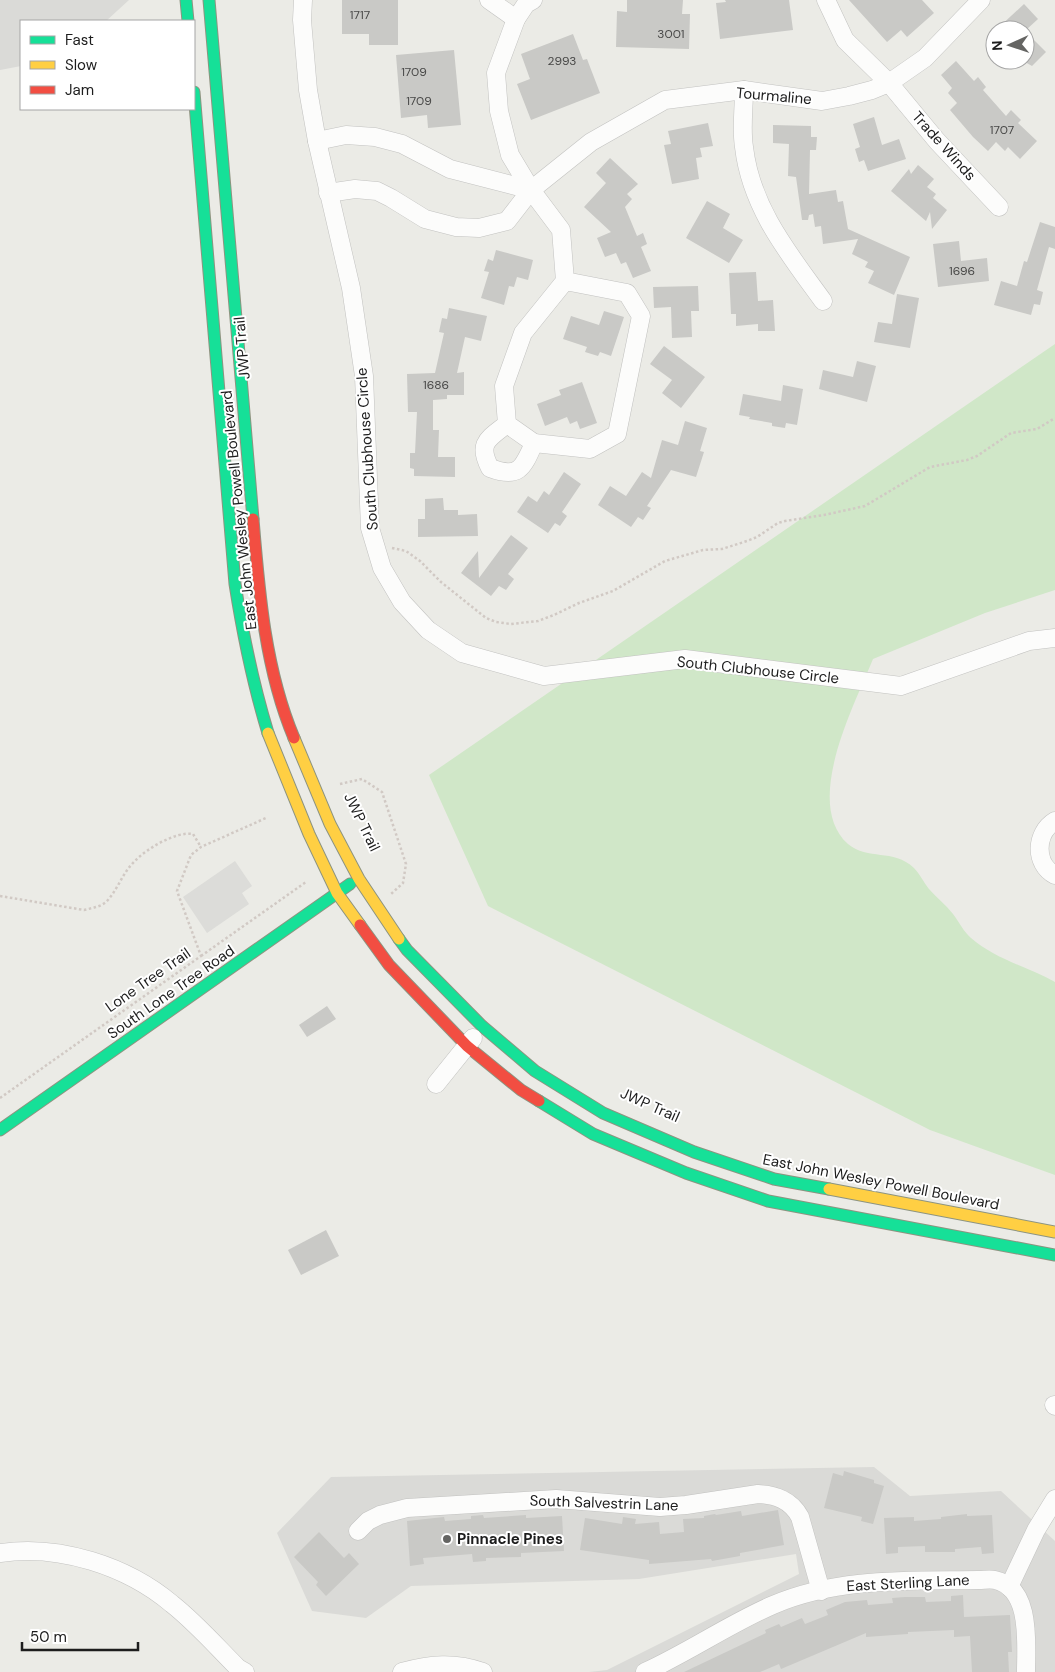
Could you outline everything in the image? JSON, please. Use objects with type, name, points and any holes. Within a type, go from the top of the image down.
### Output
[{"type":"main road","points":[[186,0],[188,20]]},
{"type":"main road","name":"East John Wesley Powell Boulevard","points":[[209,0],[256,561],[264,627],[276,680],[290,728],[330,824],[359,879],[407,950],[482,1026],[535,1071],[604,1113],[694,1152],[774,1179],[1055,1232]]},
{"type":"main road","name":"East John Wesley Powell Boulevard","points":[[195,104],[235,584],[242,631],[254,686],[269,735],[309,834],[337,893],[390,965],[467,1046],[521,1090],[593,1134],[686,1174],[768,1201],[1055,1255]]},
{"type":"main road","name":"South Lone Tree Road","points":[[0,1130],[359,879]]},
{"type":"street","name":"South Clubhouse Circle","points":[[303,0],[302,20],[308,90],[328,193],[351,288],[364,376],[370,528],[382,568],[402,602],[428,630],[462,653],[544,676],[685,659],[901,686],[1029,641],[1055,638]]},
{"type":"street","points":[[489,0],[516,19]]},
{"type":"street","points":[[507,424],[504,386],[523,333],[565,281],[561,230],[531,190],[510,155],[499,111],[496,73],[516,19],[526,4],[533,0]]},
{"type":"street","name":"Trade Winds","points":[[826,0],[845,40],[890,83],[937,141],[999,208]]},
{"type":"street","name":"Tourmaline","points":[[328,193],[356,190],[377,191],[425,219],[456,227],[479,228],[507,221],[531,190],[591,142],[665,100],[744,90],[822,101],[872,90],[890,83],[926,58],[981,0]]},
{"type":"street","points":[[744,90],[744,146],[752,187],[776,236],[823,301]]},
{"type":"street","points":[[317,141],[346,135],[375,137],[402,144],[450,169],[531,190]]},
{"type":"street","points":[[507,424],[534,443],[590,448],[617,434],[641,316],[627,293],[565,281]]},
{"type":"street","points":[[507,424],[487,440],[484,455],[490,468],[505,474],[518,470],[526,461],[534,443]]},
{"type":"street","points":[[1055,821],[1044,832],[1040,840],[1040,850],[1045,867],[1055,876]]},
{"type":"street","points":[[436,1084],[482,1026]]},
{"type":"street","name":"South Salvestrin Lane","points":[[358,1531],[368,1521],[380,1515],[407,1508],[556,1499],[660,1507],[768,1494],[787,1501],[795,1507],[800,1517],[821,1591]]},
{"type":"street","points":[[1026,1672],[1023,1612],[1019,1599],[1009,1587],[1036,1530],[1055,1498]]},
{"type":"street","points":[[0,1553],[30,1551],[58,1553],[85,1559],[118,1571],[144,1584],[171,1602],[197,1625],[238,1668],[246,1672]]},
{"type":"street","name":"East Sterling Lane","points":[[645,1672],[774,1604],[842,1586],[875,1582],[996,1580],[1009,1587]]},
{"type":"street","points":[[402,1672],[429,1665],[449,1664],[483,1672]]},
{"type":"path","points":[[387,549],[406,551],[486,618],[496,622],[511,624],[538,621],[613,591],[665,561],[702,550],[722,548],[747,542],[778,523],[785,521],[865,506],[930,468],[977,456],[1011,433],[1037,428],[1055,418]]},
{"type":"path","points":[[340,784],[362,779],[382,792],[406,864],[403,883],[390,895],[386,887]]},
{"type":"path","name":"Lone Tree Trail","points":[[0,1098],[201,956],[177,891],[191,855],[201,847],[266,818]]},
{"type":"path","points":[[0,896],[84,910],[95,908],[104,904],[112,895],[134,861],[163,841],[187,833],[193,834],[201,847]]},
{"type":"path","points":[[201,956],[306,882]]},
{"type":"shaded area","points":[[0,0],[129,0],[107,20],[20,20],[20,66],[0,70]]},
{"type":"shaded area","points":[[235,861],[252,886],[242,893],[249,904],[207,933],[183,897]]},
{"type":"shaded area","points":[[874,1467],[910,1496],[1001,1491],[1055,1541],[1055,1672],[589,1672],[607,1670],[799,1574],[796,1554],[639,1579],[411,1586],[366,1618],[312,1611],[277,1533],[331,1477]]},
{"type":"green space","points":[[1055,344],[1055,590],[985,613],[873,659],[845,726],[836,753],[831,779],[830,804],[835,826],[848,844],[864,852],[898,858],[906,862],[916,870],[929,889],[950,911],[971,938],[990,952],[1055,982],[1055,1175],[930,1130],[488,906],[429,775]]},
{"type":"building","points":[[342,0],[398,0],[398,45],[369,45],[369,34],[342,34]]},
{"type":"building","points":[[627,0],[683,0],[682,14],[690,14],[689,49],[616,47],[617,11],[627,12]]},
{"type":"building","points":[[725,0],[789,0],[793,30],[720,39],[716,3],[726,2]]},
{"type":"building","points":[[849,0],[922,0],[934,13],[907,37],[901,30],[887,42]]},
{"type":"building","points":[[1024,4],[1038,19],[1035,22],[1035,20],[1007,20]]},
{"type":"building","points":[[573,34],[583,60],[587,59],[600,93],[531,120],[517,84],[530,79],[521,54]]},
{"type":"building","points":[[1035,41],[1046,52],[1035,63]]},
{"type":"building","points":[[454,50],[461,125],[428,128],[427,115],[401,118],[396,55]]},
{"type":"building","points":[[956,61],[974,81],[978,77],[986,87],[983,90],[1006,116],[1011,110],[1021,120],[1018,123],[1037,141],[1020,159],[1008,147],[1005,151],[996,142],[988,151],[950,110],[957,103],[948,93],[952,88],[941,75]]},
{"type":"building","points":[[874,117],[882,145],[899,139],[906,159],[868,171],[864,160],[859,162],[855,149],[860,147],[853,124]]},
{"type":"building","points":[[708,123],[713,146],[700,148],[702,157],[696,158],[699,179],[672,184],[664,145],[671,144],[668,131]]},
{"type":"building","points":[[773,125],[811,126],[811,137],[817,137],[816,150],[810,150],[809,194],[836,190],[838,202],[843,201],[848,229],[910,257],[894,295],[868,283],[874,271],[865,267],[868,262],[852,254],[858,239],[823,244],[821,226],[815,227],[813,214],[809,215],[808,220],[802,220],[796,177],[788,176],[789,144],[773,143]]},
{"type":"building","points":[[610,158],[638,184],[627,194],[632,199],[625,207],[637,236],[643,233],[647,244],[641,247],[651,271],[633,278],[626,262],[621,264],[616,253],[605,257],[597,238],[611,232],[584,207],[606,183],[596,173]]},
{"type":"building","points":[[918,165],[934,179],[927,187],[936,194],[933,198],[947,210],[932,229],[930,212],[926,221],[891,191],[909,169],[911,174]]},
{"type":"building","points":[[707,201],[730,214],[723,228],[743,240],[729,263],[686,238]]},
{"type":"building","points":[[1040,222],[1055,227],[1055,249],[1049,247],[1037,290],[1043,292],[1040,305],[1034,304],[1031,315],[994,305],[1001,281],[1017,286],[1024,261],[1027,262]]},
{"type":"building","points":[[959,241],[961,261],[987,258],[989,281],[938,287],[933,244]]},
{"type":"building","points":[[496,250],[533,260],[528,280],[517,277],[514,287],[509,286],[504,305],[481,298],[489,272],[484,271],[488,259],[493,261]]},
{"type":"building","points":[[756,272],[758,301],[773,300],[775,331],[758,331],[758,324],[736,326],[736,314],[731,314],[729,273]]},
{"type":"building","points":[[698,286],[699,311],[691,311],[692,337],[672,338],[671,307],[654,308],[653,287]]},
{"type":"building","points":[[897,294],[919,298],[910,348],[874,342],[878,322],[892,324]]},
{"type":"building","points":[[449,308],[487,316],[481,341],[465,337],[457,373],[464,372],[464,395],[447,395],[447,399],[433,400],[433,430],[439,430],[438,457],[455,457],[455,477],[414,476],[414,469],[410,468],[410,453],[415,453],[417,412],[408,412],[407,374],[435,373],[444,333],[439,332],[442,318],[447,319]]},
{"type":"building","points":[[604,311],[624,317],[611,356],[600,352],[598,356],[585,352],[587,347],[563,339],[571,316],[599,325]]},
{"type":"building","points":[[664,346],[705,377],[681,408],[662,393],[672,380],[650,364]]},
{"type":"building","points":[[857,361],[876,366],[867,402],[819,389],[823,370],[853,377]]},
{"type":"building","points":[[582,382],[597,423],[580,429],[577,421],[570,424],[567,417],[545,426],[537,404],[561,395],[559,390]]},
{"type":"building","points":[[783,385],[803,389],[797,425],[786,423],[785,428],[772,426],[772,423],[749,419],[750,417],[739,415],[743,394],[781,401]]},
{"type":"building","points":[[685,421],[707,428],[700,451],[704,452],[696,477],[671,470],[647,506],[651,508],[643,520],[638,517],[631,527],[598,505],[610,486],[626,496],[642,472],[651,478],[662,440],[678,445]]},
{"type":"building","points":[[564,472],[581,484],[562,512],[567,516],[560,526],[555,523],[548,533],[517,512],[528,496],[537,502],[544,491],[549,495]]},
{"type":"building","points":[[443,498],[444,510],[458,510],[458,515],[477,514],[478,536],[418,537],[418,519],[425,519],[425,499]]},
{"type":"building","points":[[511,535],[528,548],[508,574],[514,579],[506,590],[499,586],[491,596],[461,573],[478,551],[479,578]]},
{"type":"building","points":[[327,1006],[336,1019],[307,1037],[299,1025]]},
{"type":"building","points":[[326,1230],[339,1256],[301,1275],[288,1250]]},
{"type":"building","points":[[844,1471],[874,1480],[874,1483],[884,1486],[873,1524],[861,1521],[862,1517],[824,1508],[833,1473],[843,1476]]},
{"type":"building","points":[[778,1510],[784,1545],[740,1553],[740,1556],[712,1561],[711,1559],[649,1564],[649,1560],[580,1550],[585,1518],[622,1524],[623,1517],[636,1519],[635,1524],[659,1522],[660,1534],[684,1532],[683,1519],[704,1518],[704,1516],[741,1511],[742,1516]]},
{"type":"building","points":[[967,1514],[967,1516],[992,1515],[994,1553],[982,1554],[981,1547],[955,1549],[955,1552],[925,1552],[925,1546],[898,1547],[898,1553],[886,1554],[884,1518],[914,1517],[914,1521],[941,1519],[941,1517]]},
{"type":"building","points":[[483,1515],[484,1518],[526,1515],[526,1518],[562,1516],[564,1551],[521,1553],[521,1557],[486,1558],[486,1561],[473,1562],[472,1554],[423,1558],[424,1564],[410,1566],[407,1521],[444,1517],[445,1521],[471,1519],[471,1516]]},
{"type":"building","points":[[319,1532],[344,1558],[349,1553],[359,1564],[326,1596],[316,1585],[318,1582],[294,1557]]},
{"type":"building","points":[[963,1595],[964,1617],[1010,1615],[1012,1652],[1008,1652],[1009,1672],[972,1672],[970,1636],[954,1637],[954,1630],[908,1632],[908,1634],[866,1637],[866,1633],[781,1669],[779,1664],[760,1672],[684,1672],[766,1633],[765,1630],[779,1624],[781,1627],[802,1618],[805,1624],[828,1615],[826,1610],[845,1602],[867,1600],[868,1605],[893,1603],[892,1598],[905,1597],[925,1597],[926,1602],[951,1601],[951,1596]]},
{"type":"traffic: fast","points":[[186,0],[188,20]]},
{"type":"traffic: fast","points":[[209,0],[253,519]]},
{"type":"traffic: fast","points":[[195,104],[235,584],[249,659],[268,733]]},
{"type":"traffic: fast","points":[[0,1130],[350,884]]},
{"type":"traffic: fast","points":[[399,939],[407,950],[482,1026],[535,1071],[603,1113],[694,1152],[774,1179],[829,1189]]},
{"type":"traffic: fast","points":[[539,1101],[593,1134],[686,1173],[768,1201],[1055,1255]]},
{"type":"traffic: slow","points":[[268,733],[309,834],[337,893],[360,925]]},
{"type":"traffic: slow","points":[[294,738],[330,824],[359,879],[399,939]]},
{"type":"traffic: slow","points":[[829,1189],[1055,1232]]},
{"type":"traffic: jam","points":[[253,519],[261,602],[270,658],[284,712],[294,738]]},
{"type":"traffic: jam","points":[[360,925],[389,965],[467,1046],[521,1090],[539,1101]]},
{"type":"place","name":"Pinnacle Pines","points":[[447,1539]]}]
